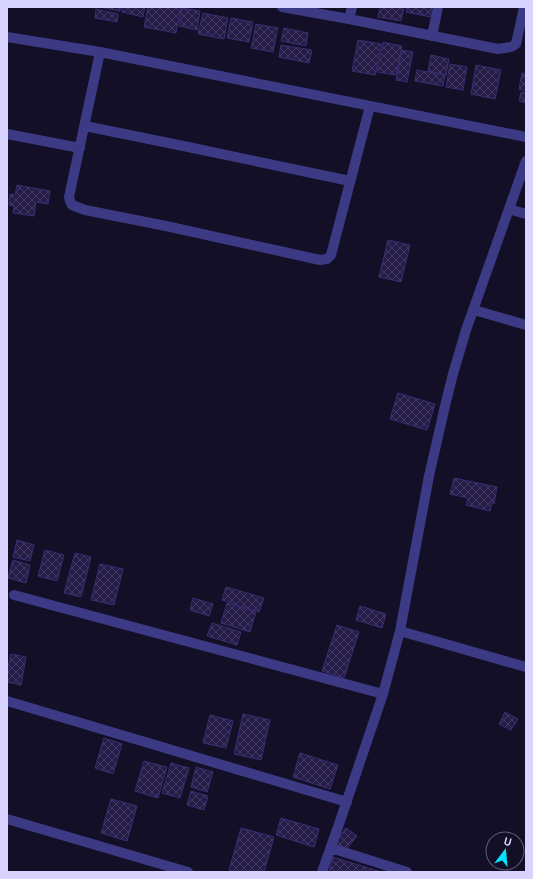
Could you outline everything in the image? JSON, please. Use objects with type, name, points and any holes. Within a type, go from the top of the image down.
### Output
[{"type":"street","points":[[282,7],[490,48],[504,49],[516,44],[524,7]]},
{"type":"street","points":[[349,19],[352,7]]},
{"type":"street","points":[[432,36],[438,7]]},
{"type":"street","points":[[7,37],[100,52],[526,137]]},
{"type":"street","points":[[100,52],[69,197],[72,205],[85,210],[320,260],[327,259],[330,255],[370,106]]},
{"type":"street","points":[[85,126],[350,181]]},
{"type":"street","points":[[7,134],[80,148]]},
{"type":"street","points":[[322,872],[383,694],[400,631],[434,449],[453,374],[526,161]]},
{"type":"street","points":[[510,209],[526,214]]},
{"type":"street","points":[[474,310],[526,324]]},
{"type":"street","points":[[14,595],[383,694]]},
{"type":"street","points":[[400,631],[526,667]]},
{"type":"street","points":[[7,700],[347,802]]},
{"type":"street","points":[[7,819],[188,872]]},
{"type":"street","points":[[331,848],[407,872]]},
{"type":"building","points":[[99,7],[121,7],[120,11]]},
{"type":"building","points":[[123,7],[145,7],[143,17],[122,12]]},
{"type":"building","points":[[148,7],[181,7],[176,33],[144,27]]},
{"type":"building","points":[[380,7],[404,7],[401,21],[378,17]]},
{"type":"building","points":[[407,7],[432,7],[430,17],[406,12]]},
{"type":"building","points":[[182,8],[200,11],[197,30],[179,26]]},
{"type":"building","points":[[96,9],[118,14],[117,22],[95,18]]},
{"type":"building","points":[[203,13],[228,18],[224,39],[198,34]]},
{"type":"building","points":[[231,18],[253,22],[249,42],[227,38]]},
{"type":"building","points":[[256,24],[278,28],[273,52],[251,48]]},
{"type":"building","points":[[284,28],[308,33],[306,46],[281,41]]},
{"type":"building","points":[[358,40],[381,44],[375,75],[352,71]]},
{"type":"building","points":[[383,42],[402,46],[396,75],[377,72]]},
{"type":"building","points":[[281,45],[312,50],[309,63],[279,57]]},
{"type":"building","points":[[402,50],[413,52],[407,82],[396,80]]},
{"type":"building","points":[[431,55],[449,59],[446,75],[428,71]]},
{"type":"building","points":[[450,64],[467,67],[463,90],[446,87]]},
{"type":"building","points":[[476,65],[501,70],[495,99],[471,94]]},
{"type":"building","points":[[417,70],[445,75],[443,86],[415,81]]},
{"type":"building","points":[[522,73],[526,74],[526,91],[519,89]]},
{"type":"building","points":[[521,92],[526,93],[526,103],[519,101]]},
{"type":"building","points":[[17,185],[50,191],[48,204],[36,202],[34,216],[13,213],[14,206],[9,205],[10,194],[15,195]]},
{"type":"building","points":[[388,240],[410,245],[401,282],[379,277]]},
{"type":"building","points":[[398,393],[435,404],[427,430],[390,419]]},
{"type":"building","points":[[454,478],[497,487],[494,504],[492,503],[490,511],[466,505],[468,498],[450,494]]},
{"type":"building","points":[[17,540],[34,545],[30,561],[13,557]]},
{"type":"building","points":[[45,550],[64,555],[57,581],[38,576]]},
{"type":"building","points":[[75,553],[91,557],[81,597],[64,593]]},
{"type":"building","points":[[13,560],[30,565],[26,583],[8,578]]},
{"type":"building","points":[[100,564],[123,569],[114,605],[91,600]]},
{"type":"building","points":[[226,587],[264,598],[259,612],[222,600]]},
{"type":"building","points":[[193,598],[213,604],[209,616],[190,610]]},
{"type":"building","points":[[227,603],[256,612],[250,632],[221,623]]},
{"type":"building","points":[[360,606],[386,614],[382,628],[356,620]]},
{"type":"building","points":[[212,623],[241,632],[237,645],[207,636]]},
{"type":"building","points":[[337,625],[359,632],[344,678],[322,671]]},
{"type":"building","points":[[11,654],[26,657],[21,685],[7,682],[7,673]]},
{"type":"building","points":[[505,712],[518,719],[511,730],[499,724]]},
{"type":"building","points":[[243,714],[270,720],[261,760],[234,754]]},
{"type":"building","points":[[210,715],[233,721],[226,748],[203,743]]},
{"type":"building","points":[[104,738],[122,744],[113,774],[95,768]]},
{"type":"building","points":[[300,753],[338,765],[330,789],[293,777]]},
{"type":"building","points":[[144,761],[167,767],[158,798],[135,791]]},
{"type":"building","points":[[171,763],[189,768],[180,798],[162,793]]},
{"type":"building","points":[[196,767],[213,772],[207,792],[191,787]]},
{"type":"building","points":[[191,791],[208,796],[204,810],[187,805]]},
{"type":"building","points":[[111,799],[137,806],[127,841],[101,833]]},
{"type":"building","points":[[281,818],[319,829],[314,847],[276,835]]},
{"type":"building","points":[[241,828],[274,837],[264,872],[238,872],[229,870]]},
{"type":"building","points":[[346,828],[357,836],[345,851],[335,843]]},
{"type":"building","points":[[333,857],[381,872],[329,872]]}]
